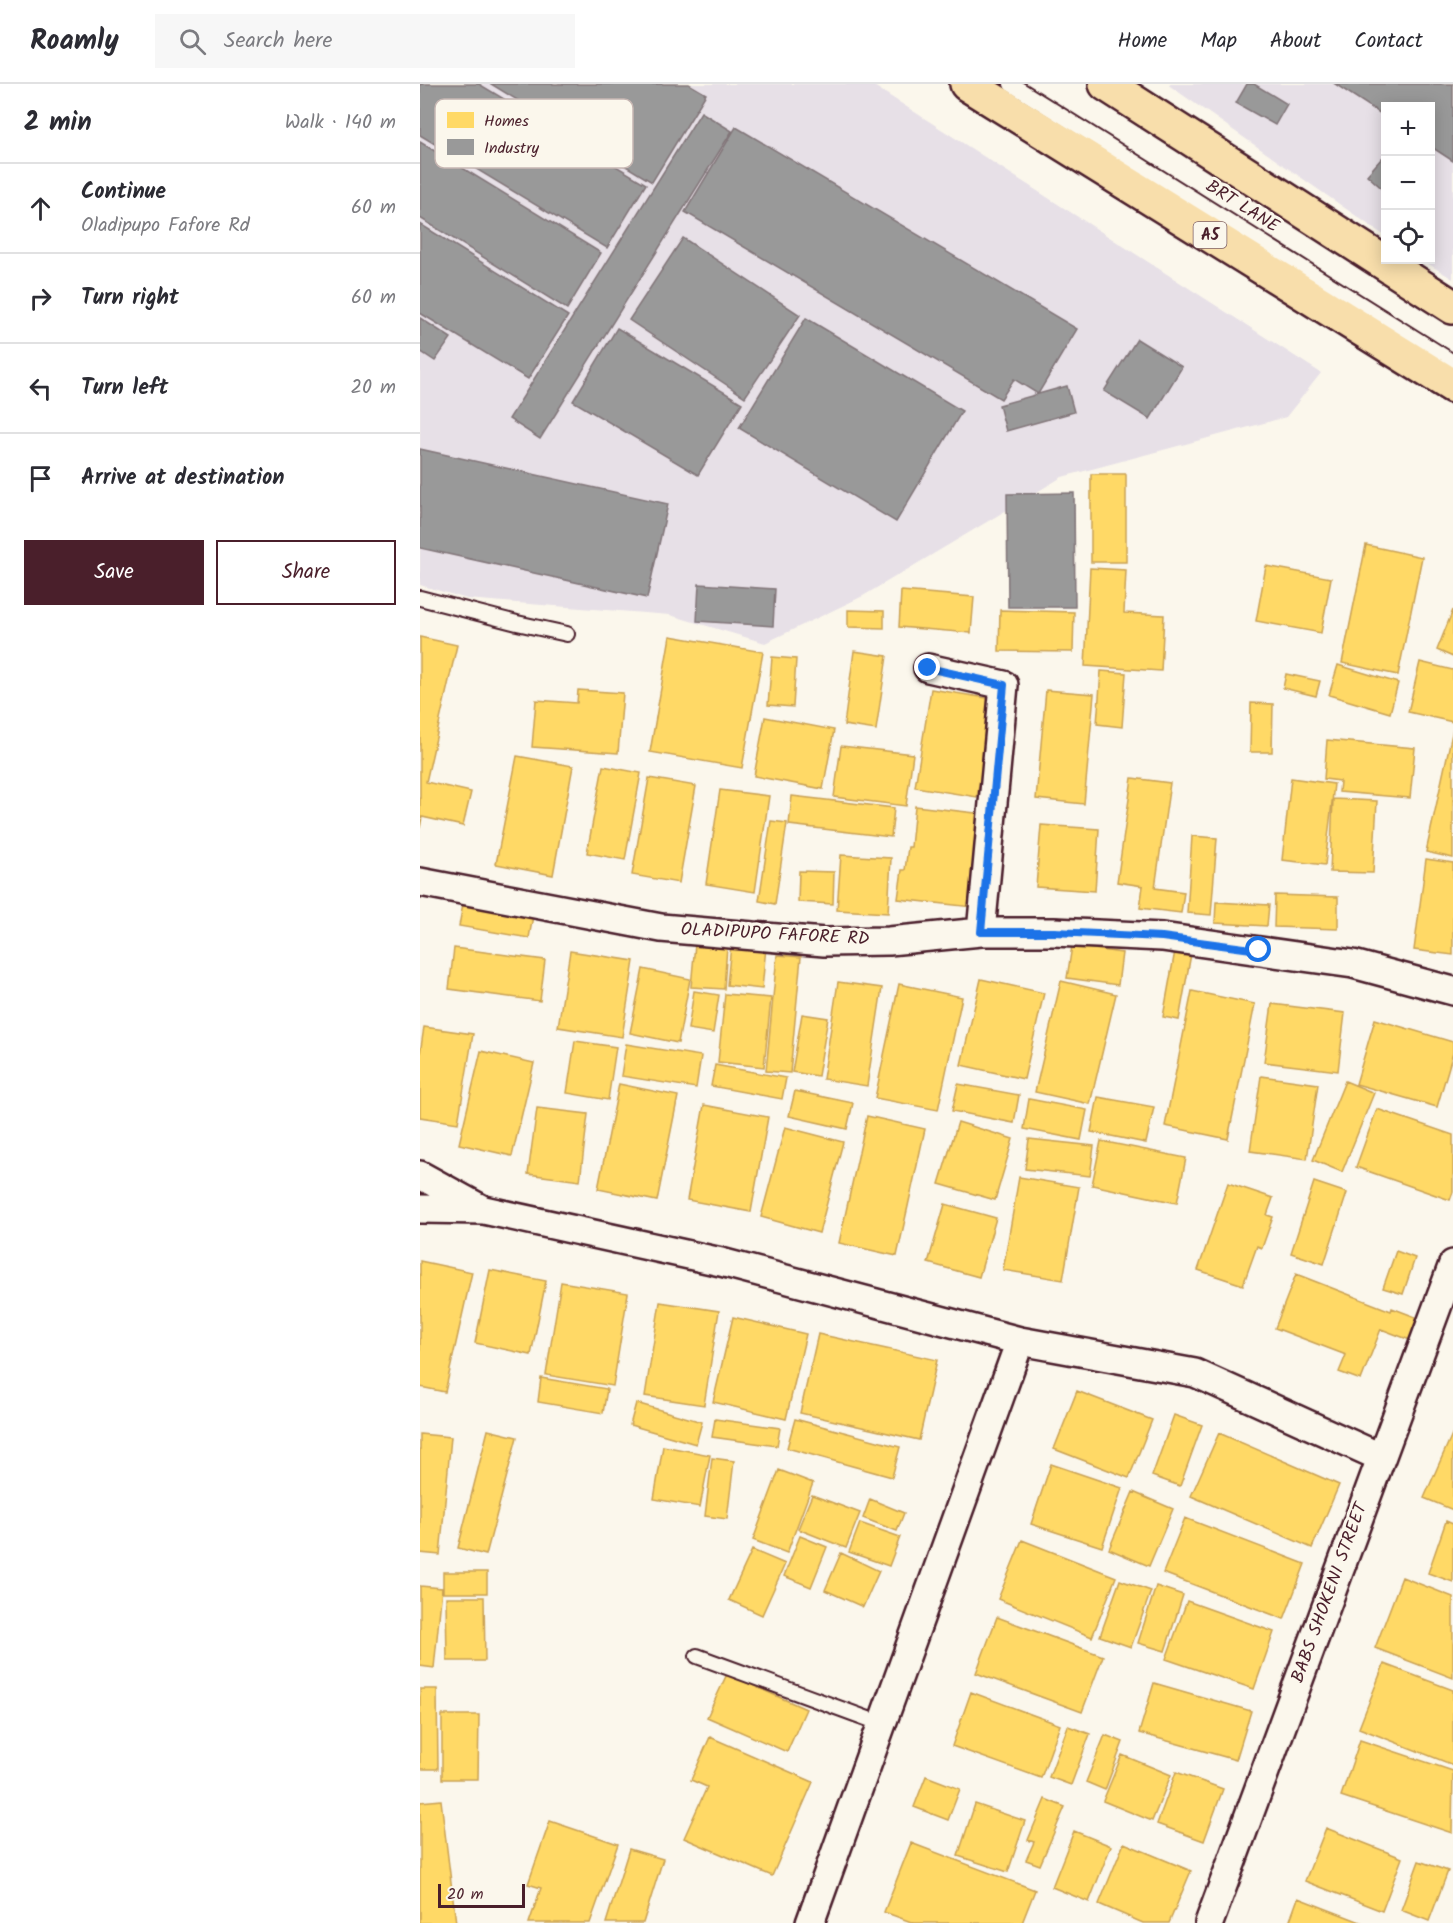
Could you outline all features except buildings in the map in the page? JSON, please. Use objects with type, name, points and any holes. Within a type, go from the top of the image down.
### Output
[{"type":"highway","name":"A5","points":[[967,84],[1453,386]]},
{"type":"highway","points":[[1106,84],[1453,307]]},
{"type":"street","points":[[928,668],[1004,685],[981,932]]},
{"type":"street","name":"OLADIPUPO FAFORE RD","points":[[420,882],[661,928],[835,942],[889,941],[981,932],[1054,932],[1162,937],[1353,964],[1453,991]]},
{"type":"street","points":[[420,1175],[484,1210]]},
{"type":"street","points":[[420,1209],[484,1210],[721,1262],[1020,1341],[1195,1373],[1380,1457]]},
{"type":"street","name":"BABS SHOKENI STREET","points":[[1209,1923],[1453,1264]]},
{"type":"street","points":[[810,1923],[1020,1341]]},
{"type":"lane","name":"BRT LANE","points":[[1011,84],[1453,362]]},
{"type":"lane","points":[[420,598],[567,634]]},
{"type":"lane","points":[[697,1656],[882,1724]]},
{"type":"shaded area","points":[[420,84],[871,84],[1321,373],[1286,417],[1062,477],[863,596],[765,643],[670,615],[467,599],[420,585]]},
{"type":"shaded area","points":[[1167,84],[1453,84],[1453,279],[1429,264],[1435,264],[1435,102],[1381,102],[1381,233]]},
{"type":"route","points":[[928,668],[1004,685],[981,932],[1054,932],[1162,937],[1259,950]]}]
